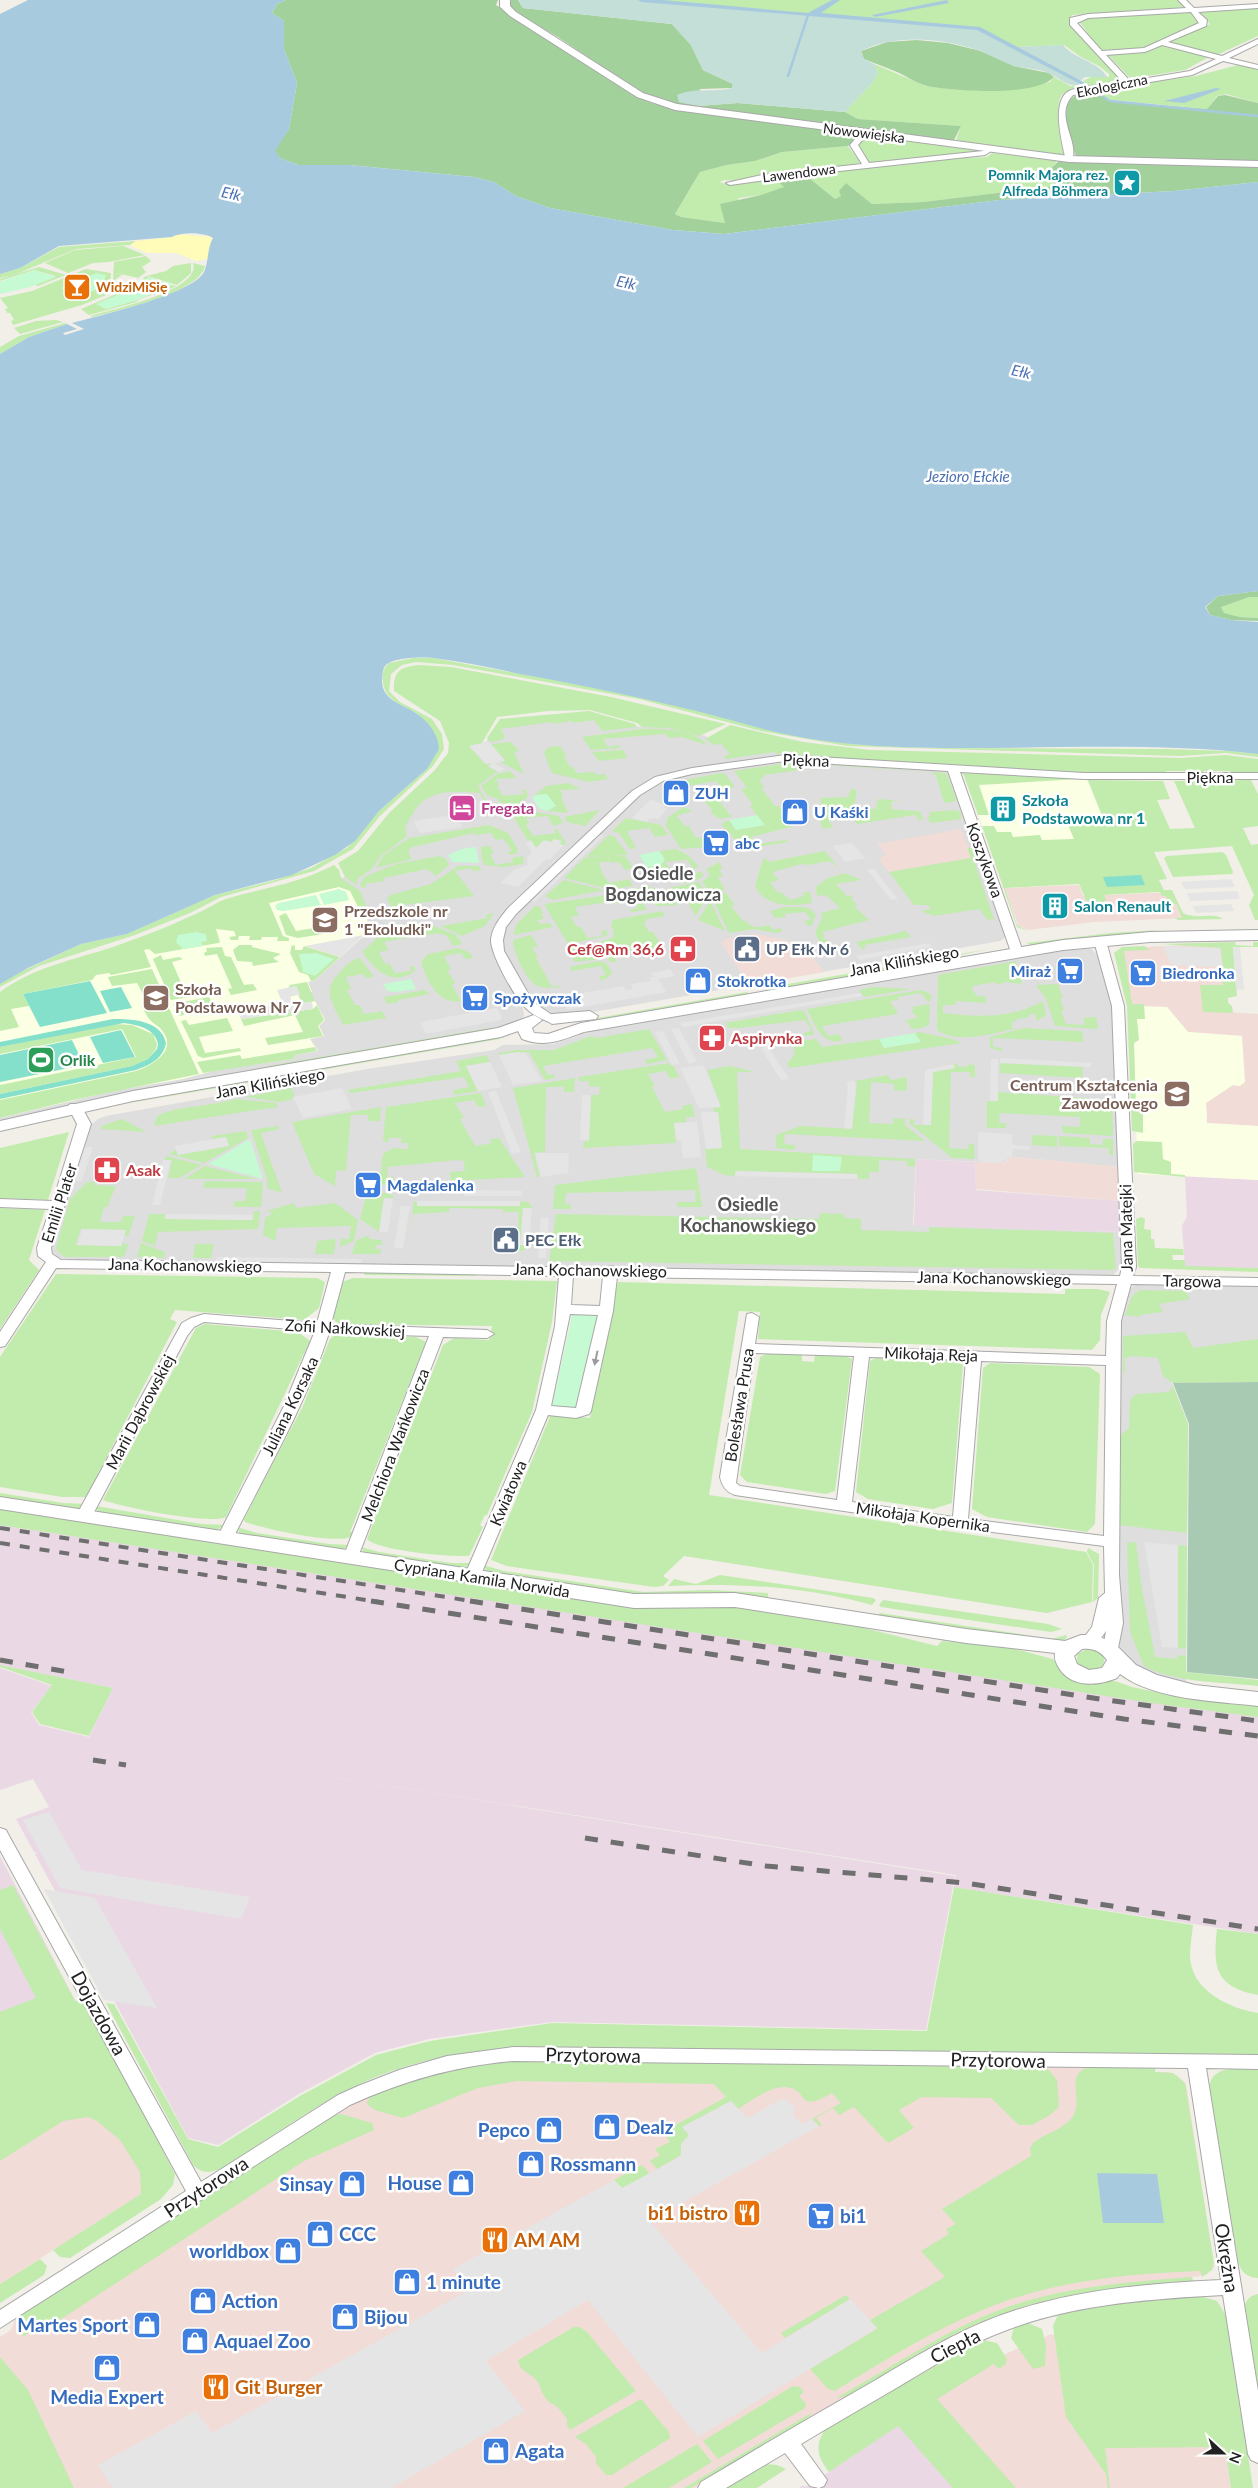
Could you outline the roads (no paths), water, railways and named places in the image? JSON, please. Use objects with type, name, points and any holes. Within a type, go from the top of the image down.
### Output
[{"type":"street","name":"Nowowiejska","points":[[504,0],[505,7],[512,14],[640,95],[654,101],[692,110],[1069,159],[1258,164]]},
{"type":"street","points":[[1102,53],[1138,51],[1162,43],[1204,24],[1203,20],[1182,0]]},
{"type":"street","points":[[1127,82],[1073,23],[1073,20],[1078,17],[1258,6]]},
{"type":"street","name":"Ekologiczna","points":[[1192,73],[1258,41]]},
{"type":"street","points":[[1162,43],[1258,67]]},
{"type":"street","name":"Ekologiczna","points":[[1069,159],[1070,154],[1062,114],[1064,101],[1068,95],[1077,91],[1127,82],[1192,73],[1236,62]]},
{"type":"street","name":"Lawendowa","points":[[865,133],[854,146],[867,166]]},
{"type":"street","name":"Lawendowa","points":[[730,184],[795,172],[985,153],[990,149]]},
{"type":"street","name":"Piękna","points":[[552,1019],[528,1004],[498,951],[497,935],[502,923],[636,793],[646,786],[682,773],[778,759],[1112,777],[1258,776]]},
{"type":"street","name":"Koszykowa","points":[[953,769],[1016,947]]},
{"type":"street","name":"Jana Kilińskiego","points":[[0,1126],[501,1032],[537,1019],[576,1018],[1135,928],[1258,925]]},
{"type":"street","name":"Jana Kilińskiego","points":[[0,1138],[78,1112],[514,1040],[542,1040],[582,1028],[1016,947],[1202,935],[1258,935]]},
{"type":"street","name":"Jana Matejki","points":[[1100,941],[1118,1006],[1129,1267],[1115,1314],[1111,1542],[1111,1575],[1115,1623],[1111,1662]]},
{"type":"street","name":"Piękna","points":[[528,1004],[528,1022]]},
{"type":"street","points":[[552,1019],[560,1023],[564,1028],[559,1036]]},
{"type":"street","points":[[528,1022],[524,1028],[525,1034],[542,1040]]},
{"type":"street","name":"Emilii Plater","points":[[1,1340],[53,1262],[45,1256],[44,1248],[83,1128],[78,1112]]},
{"type":"street","points":[[0,1203],[57,1205]]},
{"type":"street","name":"Jana Kochanowskiego","points":[[53,1262],[1126,1280]]},
{"type":"street","name":"Juliana Korsaka","points":[[225,1538],[310,1368],[324,1328],[339,1267]]},
{"type":"street","name":"Kwiatowa","points":[[472,1576],[543,1410],[564,1309],[566,1270]]},
{"type":"street","points":[[543,1410],[576,1413],[584,1410],[606,1310],[611,1270]]},
{"type":"street","name":"Targowa","points":[[1126,1280],[1258,1282]]},
{"type":"street","points":[[564,1309],[606,1310]]},
{"type":"street","name":"Bolesława Prusa","points":[[735,1490],[729,1484],[728,1477],[749,1348],[752,1317]]},
{"type":"street","name":"Zofii Nałkowskiej","points":[[204,1318],[324,1328],[487,1334]]},
{"type":"street","name":"Marii Dąbrowskiej","points":[[84,1516],[186,1325],[204,1318]]},
{"type":"street","name":"Melchiora Wańkowicza","points":[[351,1558],[438,1332]]},
{"type":"street","name":"Mikołaja Reja","points":[[749,1348],[1113,1360]]},
{"type":"street","points":[[844,1506],[862,1352]]},
{"type":"street","points":[[960,1523],[974,1356]]},
{"type":"street","name":"Mikołaja Kopernika","points":[[735,1490],[960,1523],[1111,1542]]},
{"type":"street","name":"Cypriana Kamila Norwida","points":[[0,1503],[634,1601],[735,1600],[966,1636],[1053,1656],[1066,1654]]},
{"type":"street","name":"Jana Matejki","points":[[1089,1641],[1095,1636],[1103,1621],[1111,1575]]},
{"type":"street","points":[[1111,1662],[1097,1677],[1080,1675],[1073,1672],[1066,1654],[1077,1643],[1089,1641],[1111,1662],[1152,1688],[1258,1699]]},
{"type":"street","name":"Dojazdowa","points":[[0,1834],[197,2193]]},
{"type":"street","name":"Przytorowa","points":[[0,2320],[344,2100],[400,2075],[430,2066],[475,2058],[523,2054],[1258,2062]]},
{"type":"street","name":"Okrężna","points":[[1196,2062],[1258,2454]]},
{"type":"street","name":"Ciepła","points":[[708,2488],[957,2343],[1015,2318],[1108,2298],[1165,2290],[1232,2287]]},
{"type":"street","points":[[787,2441],[817,2480]]},
{"type":"water","name":"Jezioro Ełckie","points":[[28,0],[286,0],[277,4],[272,13],[284,21],[284,49],[297,83],[289,129],[275,151],[280,158],[298,165],[349,165],[474,177],[494,182],[516,196],[550,208],[673,230],[724,234],[1000,200],[1174,191],[1258,182],[1258,591],[1218,596],[1205,607],[1210,615],[1231,620],[1258,622],[1258,754],[1150,747],[942,748],[861,745],[782,733],[647,699],[472,664],[433,658],[401,659],[385,666],[382,681],[383,688],[386,694],[396,702],[415,712],[427,723],[435,735],[439,749],[427,769],[379,811],[355,841],[335,855],[292,875],[215,895],[127,934],[81,944],[28,968],[0,984],[0,354],[29,337],[67,324],[77,329],[63,333],[65,335],[84,329],[72,323],[144,303],[182,288],[196,280],[204,272],[213,238],[198,234],[187,234],[172,237],[59,246],[20,268],[0,274],[0,14]]},
{"type":"water","points":[[1216,88],[1221,89],[1184,103],[1164,101]]},
{"type":"water","points":[[1097,2173],[1157,2174],[1164,2223],[1103,2223]]},
{"type":"waterway","points":[[641,0],[814,14]]},
{"type":"waterway","points":[[814,14],[837,0]]},
{"type":"waterway","points":[[875,15],[947,2]]},
{"type":"waterway","points":[[814,14],[978,28],[1086,85]]},
{"type":"waterway","points":[[788,76],[808,15]]},
{"type":"waterway","points":[[1096,92],[1110,101],[1258,116]]},
{"type":"railway","points":[[0,1528],[478,1602]]},
{"type":"railway","points":[[0,1543],[379,1602]]},
{"type":"railway","points":[[371,1601],[1124,1719],[1258,1736]]},
{"type":"railway","points":[[470,1601],[1100,1699],[1258,1721]]},
{"type":"railway","points":[[0,1660],[74,1673]]},
{"type":"railway","points":[[93,1760],[126,1765]]},
{"type":"railway","points":[[585,1838],[766,1866],[966,1883],[1258,1929]]},
{"type":"place","name":"Pomnik Majora rez. Alfreda Böhmera","points":[[1127,183]]},
{"type":"place","name":"WidziMiSię","points":[[77,287]]},
{"type":"place","name":"ZUH","points":[[676,793]]},
{"type":"place","name":"Fregata","points":[[462,808]]},
{"type":"place","name":"Szkoła Podstawowa nr 1","points":[[1003,809]]},
{"type":"place","name":"U Kaśki","points":[[795,812]]},
{"type":"place","name":"abc","points":[[716,843]]},
{"type":"place","name":"Salon Renault","points":[[1055,906]]},
{"type":"place","name":"Przedszkole nr 1 \"Ekoludki\"","points":[[325,920]]},
{"type":"place","name":"Cef@Rm 36,6","points":[[683,949]]},
{"type":"place","name":"UP Ełk Nr 6","points":[[747,949]]},
{"type":"place","name":"Miraż","points":[[1070,971]]},
{"type":"place","name":"Biedronka","points":[[1143,973]]},
{"type":"place","name":"Stokrotka","points":[[698,981]]},
{"type":"place","name":"Szkoła Podstawowa Nr 7","points":[[156,998]]},
{"type":"place","name":"Spożywczak","points":[[475,998]]},
{"type":"place","name":"Aspirynka","points":[[712,1038]]},
{"type":"place","name":"Orlik","points":[[41,1060]]},
{"type":"place","name":"Centrum Kształcenia Zawodowego","points":[[1177,1094]]},
{"type":"place","name":"Asak","points":[[107,1170]]},
{"type":"place","name":"Magdalenka","points":[[368,1185]]},
{"type":"place","name":"PEC Ełk","points":[[506,1240]]},
{"type":"place","name":"Dealz","points":[[607,2127]]},
{"type":"place","name":"Pepco","points":[[549,2130]]},
{"type":"place","name":"Rossmann","points":[[531,2164]]},
{"type":"place","name":"House","points":[[461,2183]]},
{"type":"place","name":"Sinsay","points":[[352,2184]]},
{"type":"place","name":"bi1 bistro","points":[[747,2213]]},
{"type":"place","name":"bi1","points":[[821,2216]]},
{"type":"place","name":"CCC","points":[[320,2234]]},
{"type":"place","name":"AM AM","points":[[495,2240]]},
{"type":"place","name":"worldbox","points":[[288,2251]]},
{"type":"place","name":"1 minute","points":[[407,2282]]},
{"type":"place","name":"Action","points":[[203,2301]]},
{"type":"place","name":"Bijou","points":[[345,2317]]},
{"type":"place","name":"Martes Sport","points":[[147,2325]]},
{"type":"place","name":"Aquael Zoo","points":[[195,2341]]},
{"type":"place","name":"Media Expert","points":[[107,2368]]},
{"type":"place","name":"Git Burger","points":[[216,2387]]},
{"type":"place","name":"Agata","points":[[496,2451]]},
{"type":"district","name":"Osiedle Bogdanowicza","points":[[663,884]]},
{"type":"district","name":"Osiedle Kochanowskiego","points":[[748,1215]]},
{"type":"water label","name":"Ełk","points":[[231,194]]},
{"type":"water label","name":"Ełk","points":[[626,283]]},
{"type":"water label","name":"Ełk","points":[[1021,372]]}]
